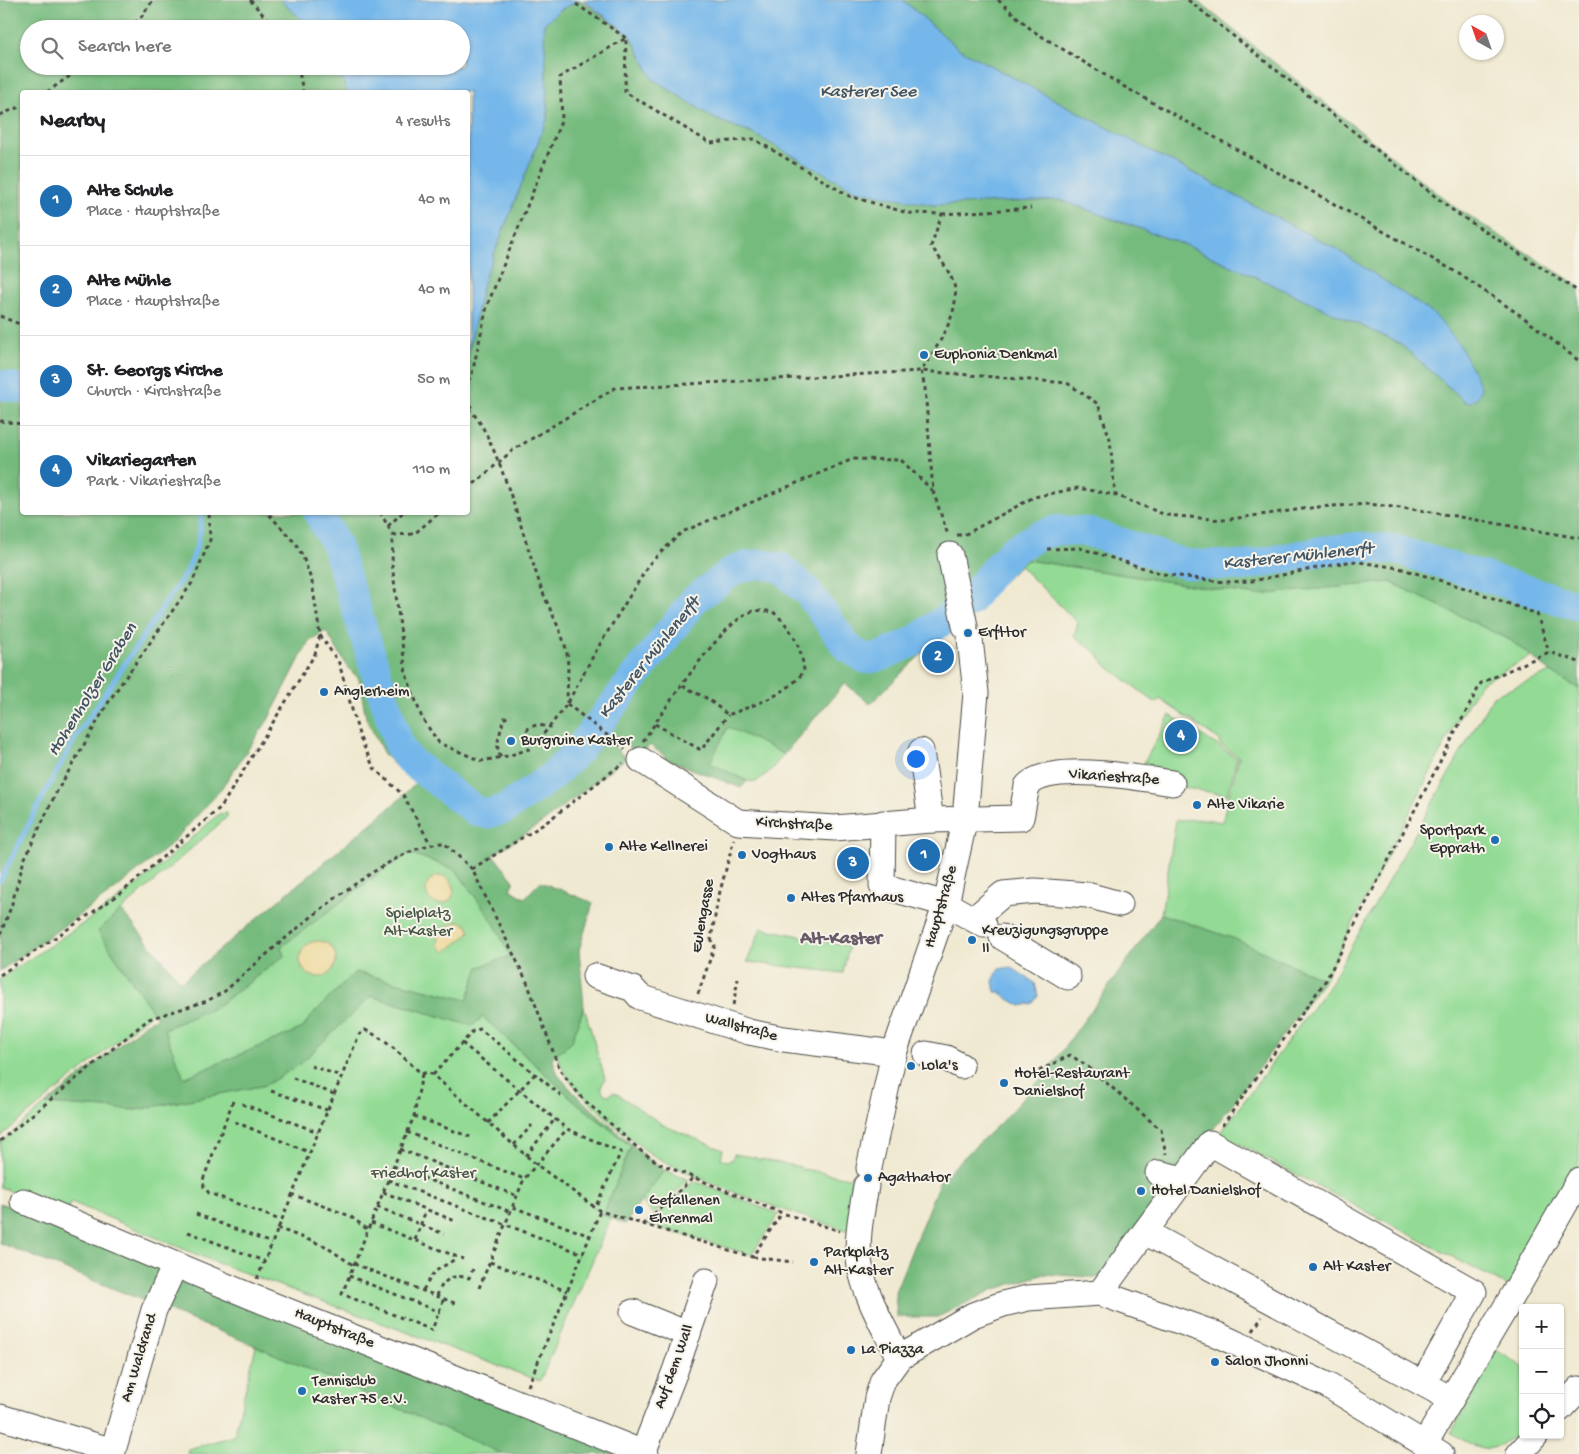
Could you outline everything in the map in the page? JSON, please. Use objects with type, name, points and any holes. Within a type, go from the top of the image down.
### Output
[{"type":"street","name":"Hauptstraße","points":[[899,1358],[866,1288],[860,1265],[860,1237],[868,1177],[907,1051],[946,904],[965,818],[976,693],[966,629],[950,555]]},
{"type":"street","points":[[921,750],[931,820]]},
{"type":"street","name":"Kirchstraße","points":[[638,758],[738,822],[835,828],[965,818]]},
{"type":"street","name":"Vikariestraße","points":[[965,818],[1021,818],[1028,786],[1038,777],[1058,774],[1114,775],[1172,783]]},
{"type":"street","points":[[883,823],[882,886],[946,904],[1068,977]]},
{"type":"street","points":[[986,927],[1003,894],[1035,891],[1087,895],[1120,904]]},
{"type":"street","name":"Wallstraße","points":[[595,976],[633,988],[640,997],[729,1026],[784,1039],[907,1051],[946,1058],[961,1066]]},
{"type":"street","points":[[1100,1292],[1145,1232],[1170,1175],[1210,1143],[1474,1292],[1509,1302]]},
{"type":"street","points":[[869,1454],[877,1398],[883,1380],[899,1358],[973,1315],[1002,1304],[1028,1298],[1100,1292],[1218,1334],[1327,1384],[1433,1448],[1451,1399],[1579,1180]]},
{"type":"street","name":"Hauptstraße","points":[[23,1201],[250,1296],[521,1403],[644,1454]]},
{"type":"street","points":[[1145,1232],[1451,1399]]},
{"type":"street","name":"Am Waldrand","points":[[112,1452],[154,1310],[175,1265]]},
{"type":"street","name":"Auf dem Wall","points":[[644,1454],[706,1281]]},
{"type":"street","points":[[1422,1383],[1474,1292]]},
{"type":"street","points":[[633,1312],[688,1334]]},
{"type":"street","points":[[1564,1405],[1579,1388]]},
{"type":"street","points":[[0,1417],[112,1452]]},
{"type":"street","points":[[1519,1454],[1532,1439]]},
{"type":"path","points":[[138,20],[154,0]]},
{"type":"path","points":[[250,0],[268,20]]},
{"type":"path","points":[[998,0],[1033,31],[1123,86],[1456,272],[1523,317],[1579,361]]},
{"type":"path","points":[[1188,0],[1455,212],[1579,292]]},
{"type":"path","points":[[576,4],[626,38]]},
{"type":"path","points":[[626,38],[625,92],[710,144],[754,139],[849,196],[908,213],[942,214],[1031,208]]},
{"type":"path","points":[[470,378],[488,306],[562,119],[560,77],[626,38]]},
{"type":"path","points":[[50,90],[71,75]]},
{"type":"path","points":[[300,75],[303,90]]},
{"type":"path","points":[[0,115],[20,107]]},
{"type":"path","points":[[942,214],[931,246],[954,284],[954,308],[941,340],[921,371],[925,388],[933,491],[948,534],[964,535],[1042,495],[1078,488],[1115,495],[1166,515],[1214,520],[1318,507],[1368,504],[1436,513],[1579,538]]},
{"type":"path","points":[[0,316],[20,324]]},
{"type":"path","points":[[470,487],[513,450],[616,388],[921,371],[1067,383],[1098,404],[1110,440],[1115,495]]},
{"type":"path","points":[[470,404],[472,412],[484,430],[498,463],[542,589],[567,653],[567,704]]},
{"type":"path","points":[[0,421],[20,424]]},
{"type":"path","points":[[382,515],[393,535],[392,564],[406,674],[422,718],[439,742],[481,761],[529,749],[550,726],[567,704],[620,609],[650,563],[682,532],[853,459],[901,460],[933,491]]},
{"type":"path","points":[[0,935],[11,907],[24,860],[56,793],[111,698],[192,583],[210,540],[209,515]]},
{"type":"path","points":[[270,515],[296,544],[303,557],[312,582],[320,636],[339,663],[360,738],[374,768],[404,795],[430,843]]},
{"type":"path","points":[[388,526],[399,515]]},
{"type":"path","points":[[393,535],[414,534],[436,515]]},
{"type":"path","points":[[1047,549],[1080,548],[1163,574],[1224,582],[1252,581],[1352,561],[1399,568],[1468,589],[1537,614],[1549,652]]},
{"type":"path","points":[[472,868],[544,824],[638,758],[655,724],[713,644],[743,616],[758,610],[773,612],[791,632],[802,656],[804,671],[795,683],[782,692],[728,716],[701,750],[655,724]]},
{"type":"path","points":[[0,974],[121,893],[221,807],[314,654],[320,636]]},
{"type":"path","points":[[1210,1143],[1326,980],[1481,683],[1549,652],[1579,662]]},
{"type":"path","points":[[683,686],[708,699],[728,716]]},
{"type":"path","points":[[567,704],[638,758]]},
{"type":"path","points":[[502,757],[498,751],[498,740],[503,718],[511,715]]},
{"type":"path","points":[[527,731],[529,727],[537,725],[550,726]]},
{"type":"path","name":"Eulengasse","points":[[692,1014],[715,945],[711,939],[718,899],[738,822]]},
{"type":"path","points":[[0,1141],[149,1019],[207,1001],[225,991],[350,888],[402,854],[430,843],[444,843],[472,868],[527,982],[565,1078],[602,1116],[650,1158],[693,1178],[782,1213],[860,1237]]},
{"type":"path","points":[[729,1026],[738,979]]},
{"type":"path","points":[[433,1075],[474,1031],[480,1029],[563,1097]]},
{"type":"path","points":[[250,1296],[280,1220],[359,1035],[364,1030],[387,1044],[422,1074]]},
{"type":"path","points":[[462,1043],[567,1129],[621,1152],[595,1208]]},
{"type":"path","points":[[1040,1071],[1070,1055],[1087,1066],[1162,1130],[1170,1175]]},
{"type":"path","points":[[311,1066],[341,1076]]},
{"type":"path","points":[[422,1074],[426,1072],[433,1075],[536,1165],[600,1211],[752,1257],[793,1262]]},
{"type":"path","points":[[422,1074],[414,1116],[342,1294],[432,1330],[444,1298]]},
{"type":"path","points":[[488,1123],[535,1074]]},
{"type":"path","points":[[293,1078],[334,1094]]},
{"type":"path","points":[[271,1090],[327,1110]]},
{"type":"path","points":[[233,1101],[203,1180],[204,1187],[209,1193],[280,1220]]},
{"type":"path","points":[[242,1104],[318,1132]]},
{"type":"path","points":[[414,1116],[473,1138]]},
{"type":"path","points":[[526,1156],[555,1119]]},
{"type":"path","points":[[235,1122],[309,1152]]},
{"type":"path","points":[[514,1146],[532,1125]]},
{"type":"path","points":[[479,1288],[524,1179],[567,1129]]},
{"type":"path","points":[[407,1132],[524,1179]]},
{"type":"path","points":[[400,1148],[517,1196]]},
{"type":"path","points":[[393,1166],[511,1212]]},
{"type":"path","points":[[642,1225],[693,1178]]},
{"type":"path","points":[[388,1180],[582,1254]]},
{"type":"path","points":[[383,1192],[455,1221]]},
{"type":"path","points":[[291,1194],[350,1216],[368,1230]]},
{"type":"path","points":[[377,1207],[444,1234]]},
{"type":"path","points":[[513,1207],[590,1236]]},
{"type":"path","points":[[416,1240],[426,1210]]},
{"type":"path","points":[[521,1403],[600,1211]]},
{"type":"path","points":[[752,1257],[782,1213]]},
{"type":"path","points":[[196,1214],[271,1243]]},
{"type":"path","points":[[370,1223],[463,1259]]},
{"type":"path","points":[[277,1228],[324,1246],[354,1264],[457,1304]]},
{"type":"path","points":[[188,1232],[264,1261]]},
{"type":"path","points":[[423,1290],[434,1272],[457,1257]]},
{"type":"path","points":[[490,1262],[568,1291]]},
{"type":"path","points":[[437,1296],[447,1279],[459,1276],[469,1278],[473,1269]]},
{"type":"path","points":[[349,1276],[440,1312]]},
{"type":"path","points":[[1244,1347],[1273,1302]]},
{"type":"green space","points":[[0,0],[280,0],[301,20],[20,20],[20,75],[339,75],[346,90],[20,90],[20,515],[470,515],[470,345],[483,282],[548,117],[544,24],[560,10],[580,0],[631,36],[653,79],[715,119],[932,205],[1060,200],[1186,245],[1399,343],[1467,403],[1338,250],[959,49],[903,0],[1196,0],[1456,208],[1579,286],[1579,689],[1551,672],[1510,640],[1390,582],[1256,595],[1027,560],[913,662],[870,704],[845,683],[784,754],[728,727],[710,763],[747,781],[741,788],[664,758],[665,756],[650,745],[640,756],[615,735],[609,742],[626,758],[543,822],[487,859],[494,856],[514,881],[510,889],[525,898],[540,882],[551,886],[553,889],[554,887],[593,903],[579,950],[584,1007],[571,1043],[552,1057],[558,1075],[575,1094],[647,1158],[664,1170],[625,1224],[603,1215],[631,1146],[577,1103],[483,1017],[472,1026],[371,996],[300,1064],[266,1085],[136,1110],[46,1104],[145,1024],[157,1018],[98,931],[121,910],[181,982],[400,799],[416,782],[402,773],[384,754],[366,718],[359,679],[349,669],[326,631],[309,641],[268,720],[218,793],[169,846],[113,891],[0,971]],"holes":[[[410,853],[456,870],[494,923],[510,956],[479,967],[467,1000],[355,972],[311,1016],[303,1028],[184,1078],[164,1029],[216,1007],[284,956],[281,947],[386,868]]]},
{"type":"green space","points":[[1027,560],[1256,595],[1390,582],[1510,640],[1531,656],[1481,683],[1455,724],[1324,980],[1235,939],[1161,914],[1176,820],[1204,819],[1222,822],[1239,757],[1219,744],[1221,741],[1160,699],[1156,703],[1104,664],[1098,654],[1074,636],[1078,623],[1020,566]]},
{"type":"green space","name":"Sportpark Epprath","points":[[1551,672],[1579,689],[1579,1163],[1511,1288],[1220,1134],[1330,984],[1493,696]]},
{"type":"green space","points":[[1170,715],[1237,758],[1227,795],[1174,786],[1139,772]]},
{"type":"green space","points":[[728,726],[784,754],[771,770],[756,782],[747,781],[709,763]]},
{"type":"green space","points":[[227,813],[227,817],[98,931],[153,1012],[0,1137],[0,979],[109,906],[146,878],[219,814]]},
{"type":"green space","name":"Spielplatz Alt-Kaster","points":[[410,853],[456,870],[494,923],[511,956],[479,967],[467,1000],[355,972],[311,1016],[303,1028],[184,1078],[163,1029],[216,1007],[284,956],[280,947],[386,868]]},
{"type":"green space","points":[[1161,914],[1235,939],[1324,980],[1103,1278],[1045,1274],[992,1290],[938,1317],[897,1317],[895,1292],[940,1180],[1001,1122],[1046,1073]]},
{"type":"green space","points":[[761,928],[849,946],[843,973],[747,962]]},
{"type":"green space","name":"Friedhof Kaster","points":[[371,996],[472,1026],[483,1017],[577,1103],[631,1146],[603,1215],[611,1218],[540,1381],[212,1261],[71,1202],[65,1215],[0,1187],[0,1143],[46,1104],[136,1110],[266,1085],[300,1064]]},
{"type":"green space","points":[[584,1007],[605,1079],[601,1087],[604,1094],[609,1095],[614,1092],[665,1126],[723,1150],[721,1158],[726,1161],[732,1160],[734,1154],[757,1158],[759,1161],[760,1159],[800,1167],[803,1171],[804,1169],[854,1179],[856,1233],[779,1208],[704,1180],[647,1152],[624,1133],[586,1099],[570,1081],[556,1054],[571,1043]]},
{"type":"green space","points":[[664,1170],[689,1180],[653,1214],[641,1201]]},
{"type":"green space","points":[[694,1181],[779,1214],[751,1255],[646,1224]]},
{"type":"green space","points":[[0,1203],[641,1454],[503,1454],[256,1346],[0,1243]]},
{"type":"green space","name":"Tennisclub Kaster 75 e.V.","points":[[256,1346],[503,1454],[187,1454],[188,1449],[234,1436]]},
{"type":"green space","points":[[1496,1350],[1519,1364],[1519,1433],[1503,1444],[1488,1448],[1473,1445],[1451,1433]]},
{"type":"sand","points":[[440,876],[450,880],[454,890],[450,900],[440,904],[430,900],[426,890],[430,880]]},
{"type":"sand","points":[[460,921],[468,926],[470,931],[445,952],[438,945],[440,929]]},
{"type":"sand","points":[[318,941],[331,946],[336,959],[331,972],[318,977],[305,972],[300,959],[305,946]]},
{"type":"water","points":[[280,0],[580,0],[560,10],[544,24],[548,117],[483,282],[470,345],[470,90],[346,90],[339,75],[470,75],[470,20],[301,20]]},
{"type":"water","name":"Kasterer See","points":[[583,0],[903,0],[959,49],[1338,250],[1434,314],[1459,344],[1481,387],[1479,396],[1467,403],[1399,343],[1186,245],[1060,200],[932,205],[855,190],[750,132],[715,119],[653,79],[631,36]]},
{"type":"water","points":[[1011,967],[1035,983],[1038,996],[1033,1003],[1021,1006],[1002,995],[1003,992],[995,992],[993,981],[999,969]]},
{"type":"waterway","name":"Kasterer Mühlenerft","points":[[0,385],[20,389]]},
{"type":"waterway","name":"Hohenholzer Graben","points":[[0,881],[41,800],[76,737],[187,571],[198,542],[201,515]]},
{"type":"waterway","name":"Kasterer Mühlenerft","points":[[320,515],[336,545],[400,748],[410,761],[476,811],[486,814],[505,809],[550,778],[576,753],[695,599],[734,570],[747,566],[761,564],[781,568],[808,592],[848,648],[866,659],[882,656],[913,642],[970,601],[991,573],[1013,550],[1038,536],[1057,530],[1089,532],[1185,564],[1244,566],[1322,551],[1359,547],[1397,550],[1579,606]]},
{"type":"place","name":"Euphonia Denkmal","points":[[924,355]]},
{"type":"place","name":"Erfttor","points":[[968,633]]},
{"type":"place","name":"Alte Mühle","points":[[938,657]]},
{"type":"place","name":"Anglerheim","points":[[324,692]]},
{"type":"place","name":"Vikariegarten","points":[[1181,736]]},
{"type":"place","name":"Burgruine Kaster","points":[[511,741]]},
{"type":"place","name":"Alte Vikarie","points":[[1197,805]]},
{"type":"place","name":"Sportpark Epprath","points":[[1495,840]]},
{"type":"place","name":"Alte Kellnerei","points":[[609,847]]},
{"type":"place","name":"Vogthaus","points":[[742,855]]},
{"type":"place","name":"Alte Schule","points":[[924,855]]},
{"type":"place","name":"St. Georgs Kirche","points":[[853,863]]},
{"type":"place","name":"Altes Pfarrhaus","points":[[791,898]]},
{"type":"place","name":"Kreuzigungsgruppe II","points":[[972,940]]},
{"type":"place","name":"Lola's","points":[[911,1066]]},
{"type":"place","name":"Hotel-Restaurant Danielshof","points":[[1004,1083]]},
{"type":"place","name":"Agathator","points":[[868,1178]]},
{"type":"place","name":"Hotel Danielshof","points":[[1141,1191]]},
{"type":"place","name":"Gefallenen Ehrenmal","points":[[639,1210]]},
{"type":"place","name":"Parkplatz Alt-Kaster","points":[[814,1262]]},
{"type":"place","name":"Alt Kaster","points":[[1313,1267]]},
{"type":"place","name":"La Piazza","points":[[851,1350]]},
{"type":"place","name":"Salon Jhonni","points":[[1215,1362]]},
{"type":"place","name":"Tennisclub Kaster 75 e.V.","points":[[302,1391]]},
{"type":"district","name":"Alt-Kaster","points":[[841,939]]}]
